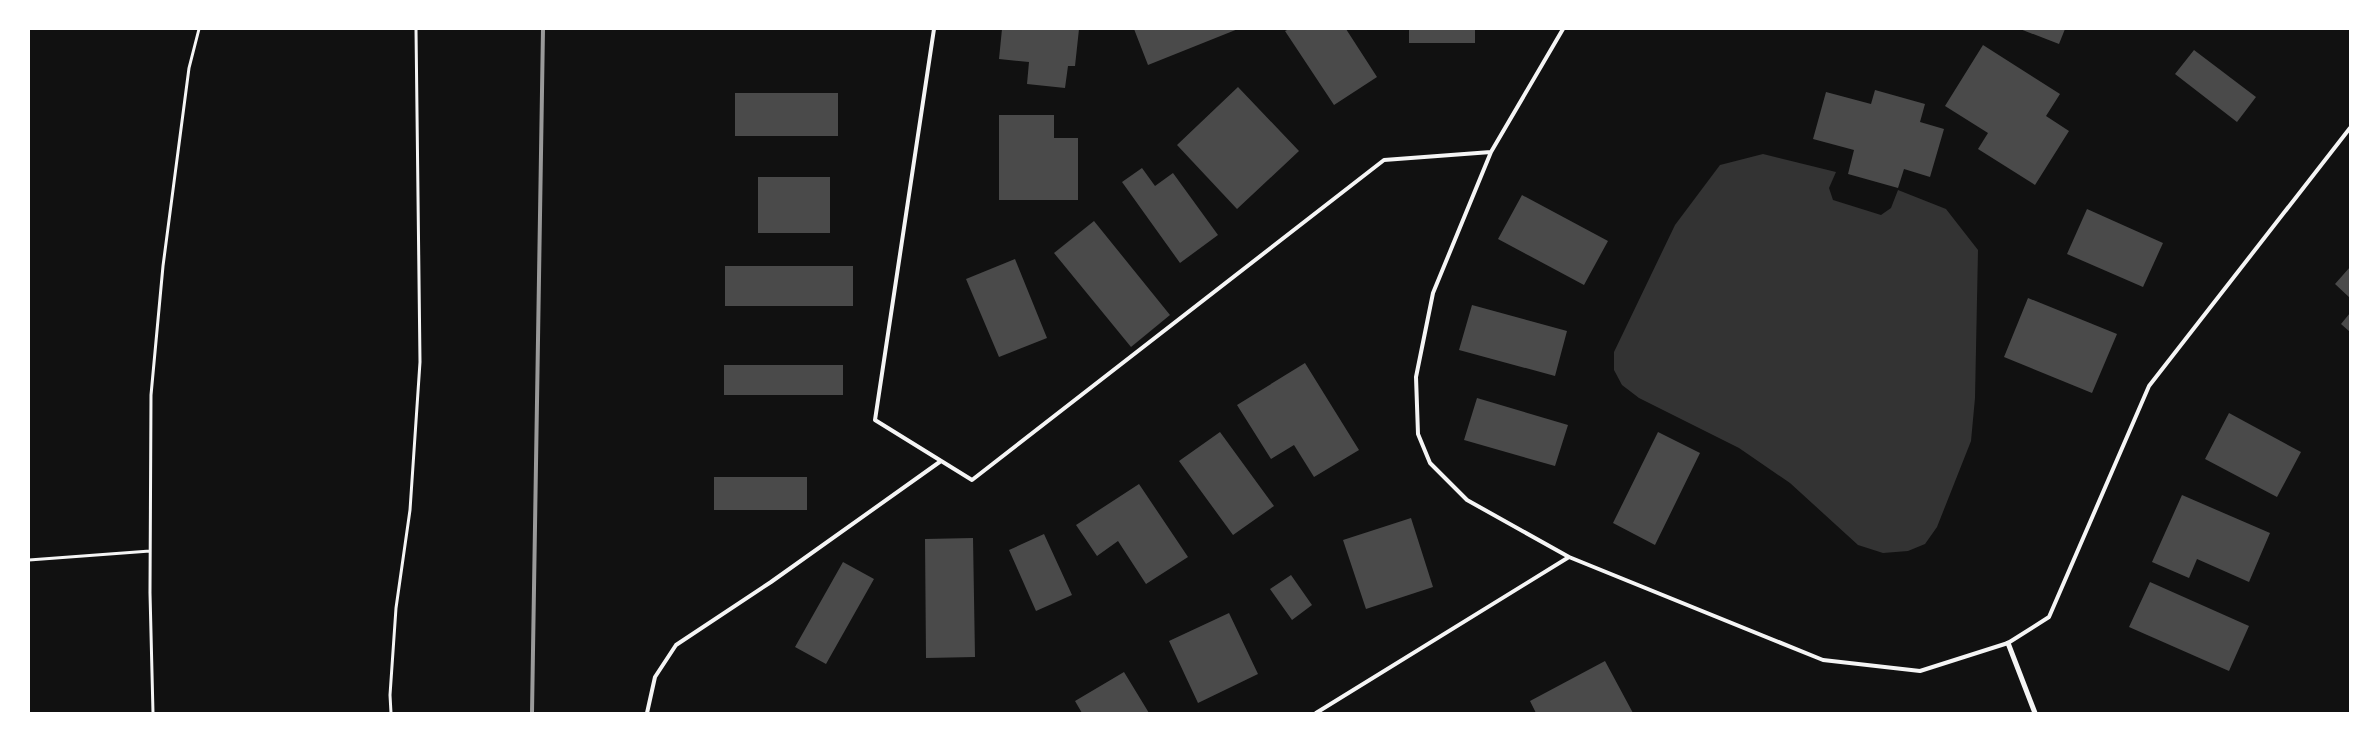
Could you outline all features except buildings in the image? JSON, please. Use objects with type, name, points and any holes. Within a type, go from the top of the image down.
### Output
[{"type":"street","points":[[2008,643],[2035,713]]},
{"type":"lane","points":[[934,29],[875,420],[972,480],[1384,160],[1491,152]]},
{"type":"lane","points":[[1563,29],[1491,152],[1433,293],[1416,377],[1418,434],[1430,463],[1467,500],[1569,558],[1823,660],[1920,671],[2008,643],[2049,617],[2149,386],[2350,128]]},
{"type":"lane","points":[[647,713],[655,677],[676,645],[779,576],[942,461]]},
{"type":"lane","points":[[1316,713],[1569,558]]},
{"type":"path","points":[[153,713],[150,551],[151,395],[163,266],[189,68],[200,29]]},
{"type":"path","points":[[391,713],[390,695],[396,608],[410,510],[420,362],[416,29]]},
{"type":"path","points":[[29,560],[150,551]]},
{"type":"shaded area","points":[[1763,154],[1836,172],[1829,188],[1833,200],[1881,215],[1891,208],[1898,190],[1946,209],[1978,250],[1975,398],[1971,441],[1937,527],[1925,544],[1908,551],[1883,553],[1858,545],[1790,483],[1739,448],[1639,398],[1622,385],[1614,370],[1614,352],[1675,225],[1720,165]]},
{"type":"railway","points":[[532,713],[543,29]]}]
